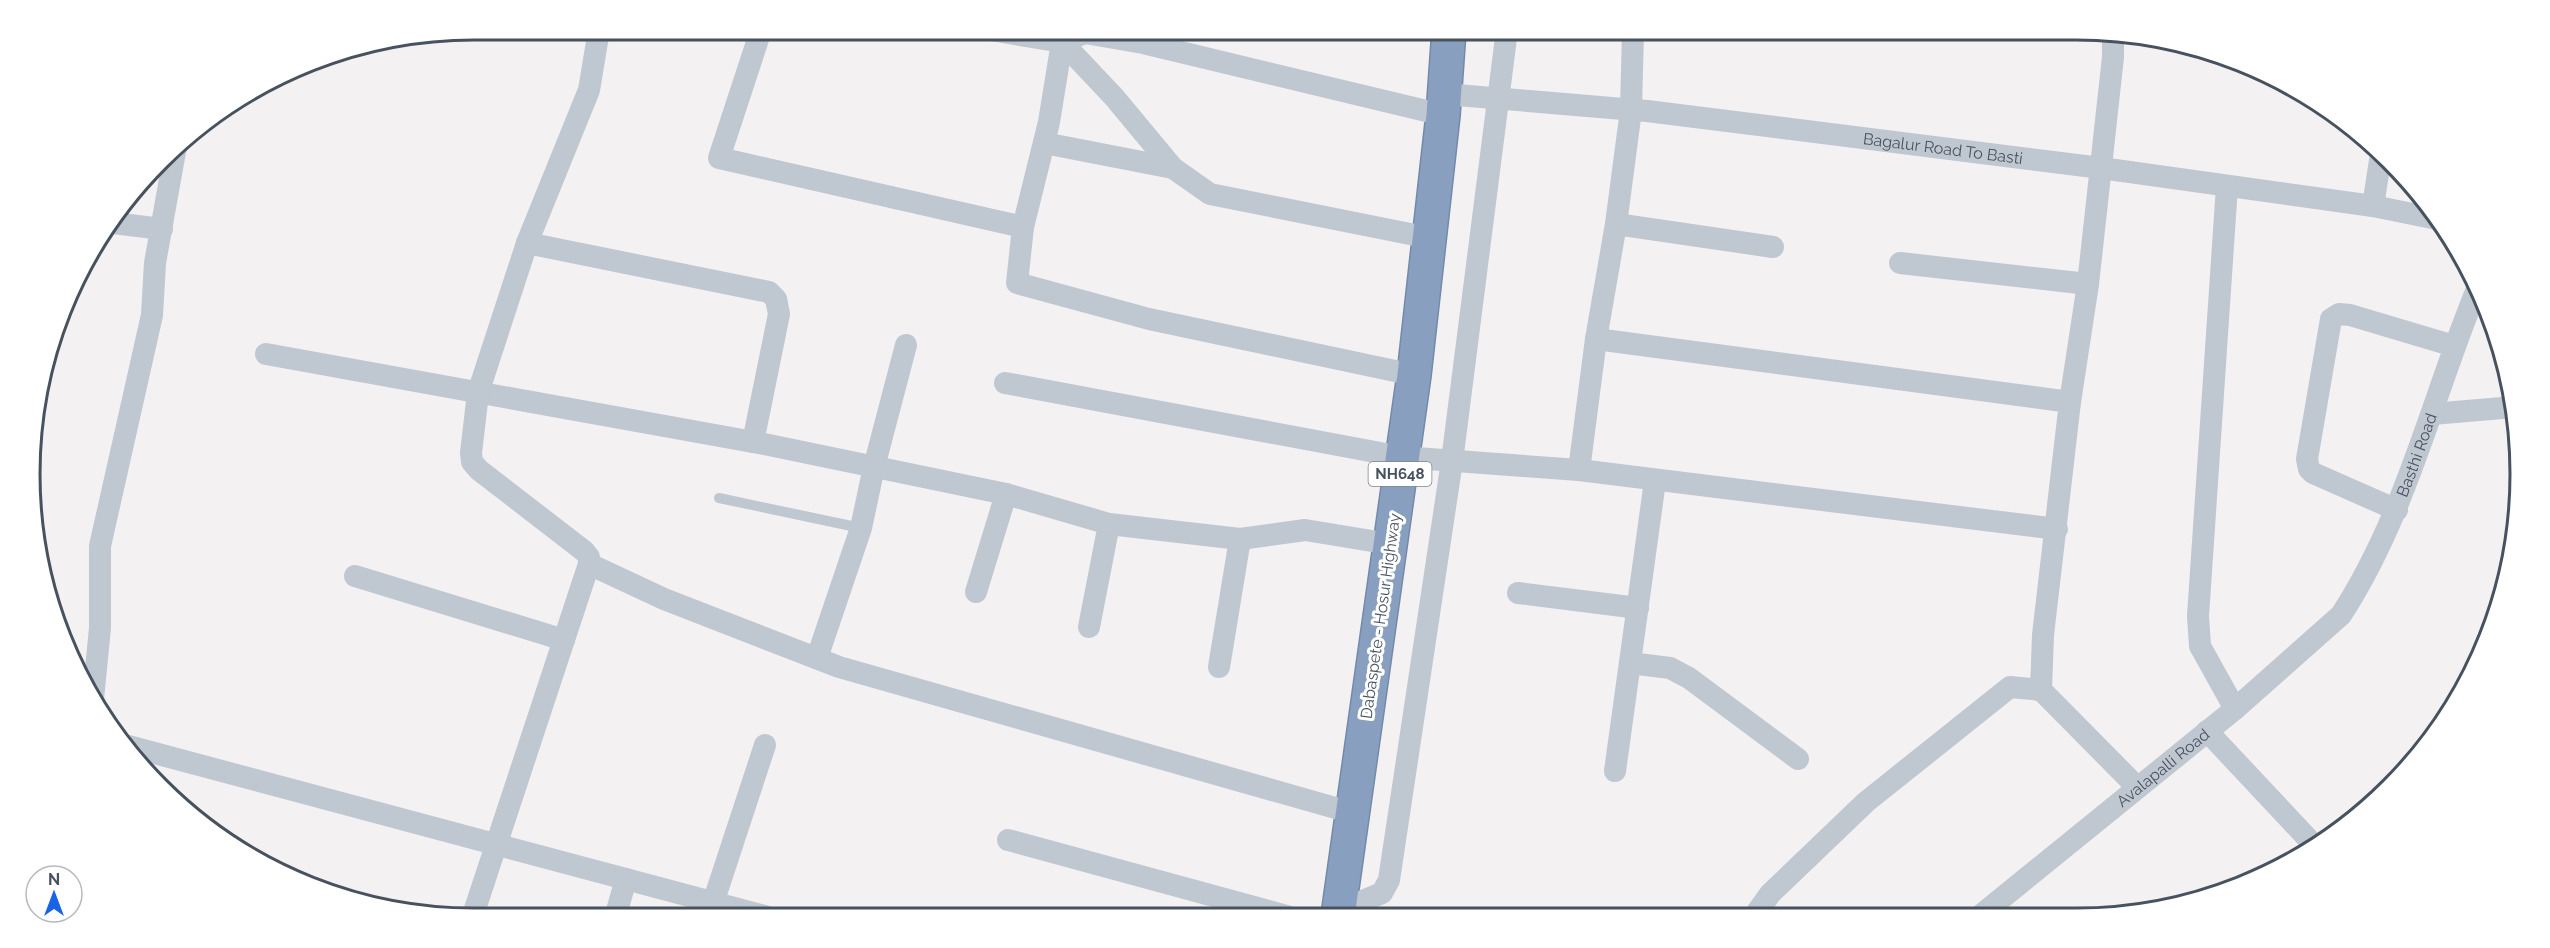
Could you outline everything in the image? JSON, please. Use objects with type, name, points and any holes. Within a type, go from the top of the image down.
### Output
[{"type":"highway","name":"Dabaspete - Hosur Highway","points":[[1340,908],[1414,375],[1444,105],[1448,40]]},
{"type":"street","points":[[475,908],[590,564],[584,551],[479,470],[472,462],[478,393],[527,243],[590,90],[598,40]]},
{"type":"street","points":[[757,40],[719,158],[1023,227]]},
{"type":"street","points":[[1050,40],[1062,42],[1114,97],[1173,168],[1210,194],[1430,238]]},
{"type":"street","name":"Bagalur Road To Basti","points":[[1062,42],[1067,40]]},
{"type":"street","name":"Bagalur Road To Basti","points":[[1126,40],[1444,105],[1500,99],[1630,110],[2101,168],[2373,206],[2424,216]]},
{"type":"street","points":[[1350,908],[1382,893],[1389,879],[1452,461],[1507,40]]},
{"type":"street","points":[[1579,470],[1596,339],[1616,224],[1630,110],[1633,40]]},
{"type":"street","points":[[1062,42],[1044,143],[1023,227],[1017,283],[1149,319],[1414,375]]},
{"type":"street","points":[[2041,690],[2043,635],[2070,402],[2088,284],[2114,57],[2113,42]]},
{"type":"street","points":[[1044,143],[1173,168]]},
{"type":"street","points":[[95,683],[100,628],[100,546],[152,315],[155,263],[173,161]]},
{"type":"street","points":[[2373,206],[2379,164]]},
{"type":"street","points":[[2227,186],[2198,616],[2200,646],[2235,709]]},
{"type":"street","points":[[120,224],[162,230]]},
{"type":"street","points":[[1616,224],[1773,247]]},
{"type":"street","points":[[527,243],[769,292],[776,299],[779,314],[753,442]]},
{"type":"street","points":[[1900,263],[2088,284]]},
{"type":"street","name":"Basthi Road","points":[[2341,615],[2397,510],[2454,346],[2473,299]]},
{"type":"street","points":[[2397,510],[2313,473],[2309,469],[2307,459],[2331,319],[2339,314],[2350,315],[2454,346]]},
{"type":"street","points":[[1596,339],[2070,402]]},
{"type":"street","points":[[817,658],[861,528],[873,467],[906,345]]},
{"type":"street","points":[[266,354],[753,442],[1006,494],[1109,524],[1240,539],[1305,530],[1390,544]]},
{"type":"street","points":[[1005,383],[1402,457],[1579,470],[2057,529]]},
{"type":"street","points":[[2432,414],[2504,408]]},
{"type":"street","points":[[1615,771],[1655,481]]},
{"type":"street","points":[[976,592],[1006,494]]},
{"type":"street","points":[[1089,627],[1109,524]]},
{"type":"street","points":[[1219,667],[1240,539]]},
{"type":"street","points":[[590,564],[664,598],[839,667],[1353,813]]},
{"type":"street","points":[[355,576],[564,640]]},
{"type":"street","points":[[1518,593],[1638,608]]},
{"type":"street","name":"Avalapalli Road","points":[[1990,908],[2235,709],[2341,615]]},
{"type":"street","points":[[1630,663],[1670,668],[1689,678],[1798,759]]},
{"type":"street","points":[[1760,908],[1770,894],[1866,802],[2010,687],[2041,690],[2137,787]]},
{"type":"street","points":[[2207,731],[2309,839]]},
{"type":"street","points":[[713,903],[765,745]]},
{"type":"street","points":[[139,749],[733,908]]},
{"type":"street","points":[[1008,840],[1258,908]]},
{"type":"street","points":[[618,908],[626,879]]},
{"type":"lane","points":[[719,498],[861,528]]}]
